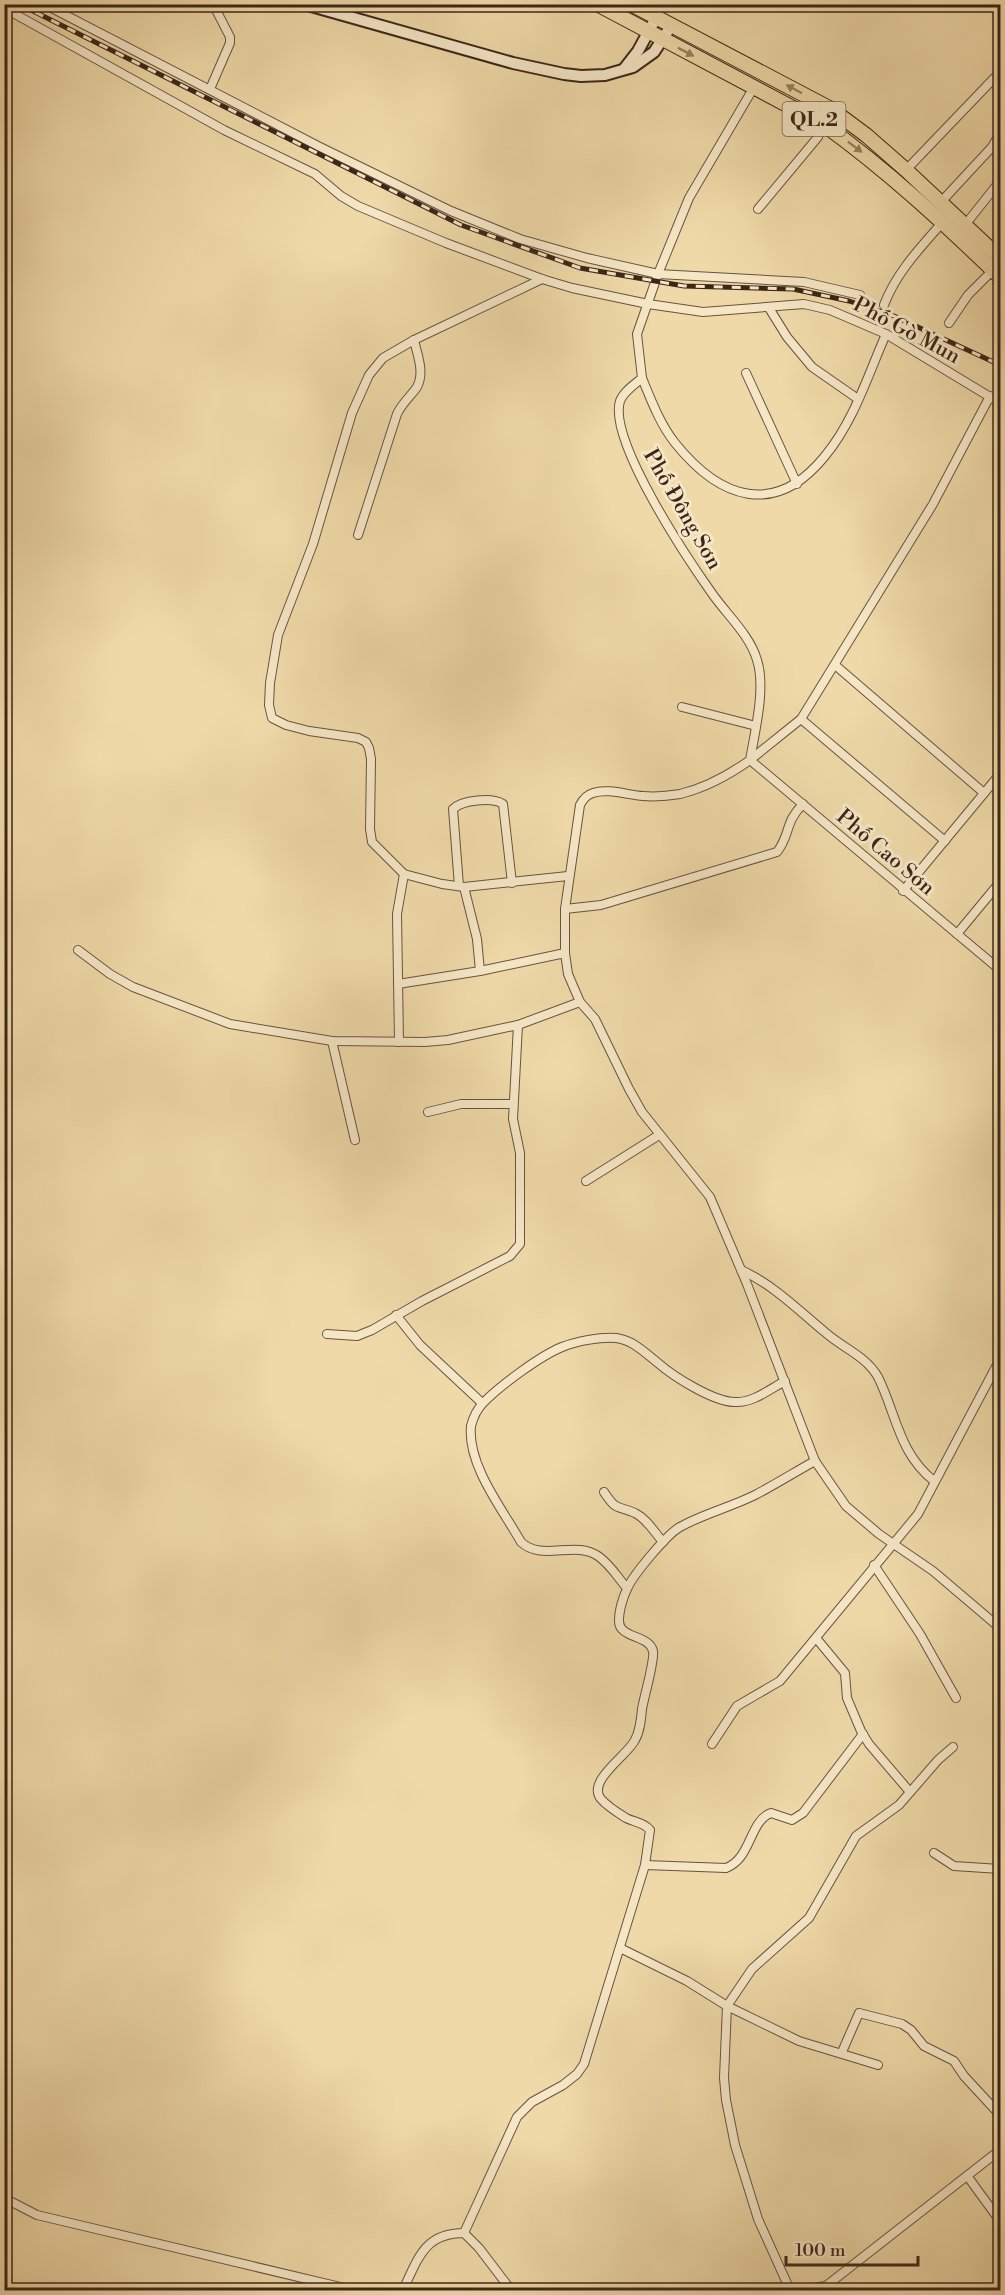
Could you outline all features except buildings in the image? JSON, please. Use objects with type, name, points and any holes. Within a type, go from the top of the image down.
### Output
[{"type":"highway","name":"QL.2","points":[[597,4],[823,124],[895,179],[942,223],[998,268]]},
{"type":"highway","name":"QL.2","points":[[631,4],[831,109],[866,135],[941,202],[965,225],[998,268]]},
{"type":"street","points":[[44,4],[318,146],[451,211],[520,239],[658,274],[804,282],[860,295]]},
{"type":"street","points":[[210,89],[230,43],[230,37],[213,4]]},
{"type":"street","points":[[304,4],[513,63],[552,72],[597,76],[642,63],[663,40],[671,26]]},
{"type":"street","name":"Phố Gò Mun","points":[[4,8],[224,130],[315,174],[336,192],[358,206],[542,279],[572,288],[648,304],[703,312],[804,304],[830,310],[886,334],[1000,403]]},
{"type":"street","points":[[623,69],[638,51],[656,18]]},
{"type":"street","points":[[906,170],[1000,72]]},
{"type":"street","points":[[754,87],[689,198],[658,274],[637,334],[642,378],[658,417],[675,443],[710,477],[740,494],[768,495],[796,484],[825,457],[844,430],[886,334]]},
{"type":"street","points":[[758,209],[818,137],[823,124]]},
{"type":"street","points":[[941,202],[992,147],[1000,133]]},
{"type":"street","points":[[965,225],[1000,181]]},
{"type":"street","points":[[884,305],[905,268],[942,223]]},
{"type":"street","points":[[949,323],[968,295],[998,268]]},
{"type":"street","points":[[542,279],[414,340],[383,358],[369,375],[352,413],[313,544],[278,634],[269,705],[272,718],[286,725],[366,741],[371,759],[370,829],[372,842],[404,874],[441,884],[462,886],[568,876]]},
{"type":"street","points":[[769,308],[812,367],[858,399]]},
{"type":"street","points":[[358,535],[397,414],[418,386],[420,365],[414,340]]},
{"type":"street","points":[[746,373],[796,484]]},
{"type":"street","name":"Phố Đông Sơn","points":[[642,378],[620,399],[622,430],[630,455],[645,486],[681,546],[755,655],[760,678],[756,726],[750,760]]},
{"type":"street","points":[[990,396],[933,504],[801,719],[732,773],[693,790],[646,797],[594,792],[585,797],[580,805],[568,876],[565,953],[568,974],[580,1002],[595,1019],[629,1089],[659,1135],[711,1197],[815,1461],[846,1506],[879,1534],[933,1571],[1000,1628]]},
{"type":"street","points":[[835,665],[984,793]]},
{"type":"street","points":[[682,707],[756,726]]},
{"type":"street","points":[[801,719],[945,841]]},
{"type":"street","name":"Phố Cao Sơn","points":[[750,760],[903,891],[1000,970]]},
{"type":"street","points":[[903,891],[1000,774]]},
{"type":"street","points":[[480,971],[477,939],[462,886],[453,809],[457,805],[486,801],[499,801],[503,804],[512,883]]},
{"type":"street","points":[[565,909],[601,905],[777,852],[784,842],[789,822],[803,804]]},
{"type":"street","points":[[399,1042],[398,914],[404,874]]},
{"type":"street","points":[[957,934],[1000,882]]},
{"type":"street","points":[[78,950],[110,974],[133,987],[230,1024],[332,1041],[448,1040],[518,1025],[580,1002]]},
{"type":"street","points":[[398,984],[480,971],[565,953]]},
{"type":"street","points":[[327,1334],[357,1336],[372,1330],[516,1251],[520,1244],[520,1153],[514,1128],[513,1104],[517,1074],[518,1025]]},
{"type":"street","points":[[332,1041],[355,1140]]},
{"type":"street","points":[[428,1112],[461,1104],[513,1104]]},
{"type":"street","points":[[586,1181],[659,1135]]},
{"type":"street","points":[[741,1270],[771,1286],[824,1332],[870,1366],[884,1390],[903,1442],[922,1470],[934,1481]]},
{"type":"street","points":[[396,1315],[420,1345],[482,1403]]},
{"type":"street","points":[[627,1588],[597,1555],[576,1550],[539,1551],[528,1549],[521,1542],[481,1473],[475,1457],[471,1427],[474,1415],[482,1403],[542,1357],[563,1346],[593,1339],[616,1338],[636,1345],[668,1372],[719,1398],[735,1402],[752,1399],[785,1381]]},
{"type":"street","points":[[712,1744],[737,1706],[780,1681],[918,1514],[1000,1359]]},
{"type":"street","points":[[464,2233],[516,2117],[532,2102],[563,2085],[577,2074],[584,2064],[645,1865],[651,1830],[627,1818],[598,1795],[598,1788],[606,1773],[634,1742],[640,1725],[644,1692],[654,1653],[650,1644],[622,1630],[619,1625],[618,1619],[627,1588],[663,1542],[679,1528],[755,1495],[815,1461]]},
{"type":"street","points":[[604,1492],[618,1509],[635,1513],[642,1518],[663,1542]]},
{"type":"street","points":[[874,1565],[920,1634],[956,1698]]},
{"type":"street","points":[[816,1638],[845,1673],[847,1698],[863,1734],[910,1792]]},
{"type":"street","points":[[645,1865],[726,1868],[739,1862],[764,1816],[771,1813],[792,1820],[803,1813],[863,1734]]},
{"type":"street","points":[[790,2290],[758,2218],[735,2145],[724,2078],[727,2006],[752,1969],[809,1918],[856,1836],[892,1811],[938,1760],[954,1747]]},
{"type":"street","points":[[934,1854],[954,1866],[1000,1869]]},
{"type":"street","points":[[620,1948],[687,1981],[727,2006],[799,2041],[842,2052],[878,2066]]},
{"type":"street","points":[[842,2052],[859,2013],[894,2021],[911,2030],[924,2046],[957,2064],[964,2076],[1000,2115]]},
{"type":"street","points":[[799,2290],[826,2288],[1000,2150]]},
{"type":"street","points":[[968,2177],[1000,2221]]},
{"type":"street","points":[[4,2198],[36,2215],[353,2290]]},
{"type":"street","points":[[404,2290],[424,2248],[431,2241],[451,2233],[464,2233],[479,2248],[510,2290]]},
{"type":"railway","points":[[19,4],[461,225],[580,268],[684,286],[793,289],[849,301],[894,316],[1000,365]]}]
